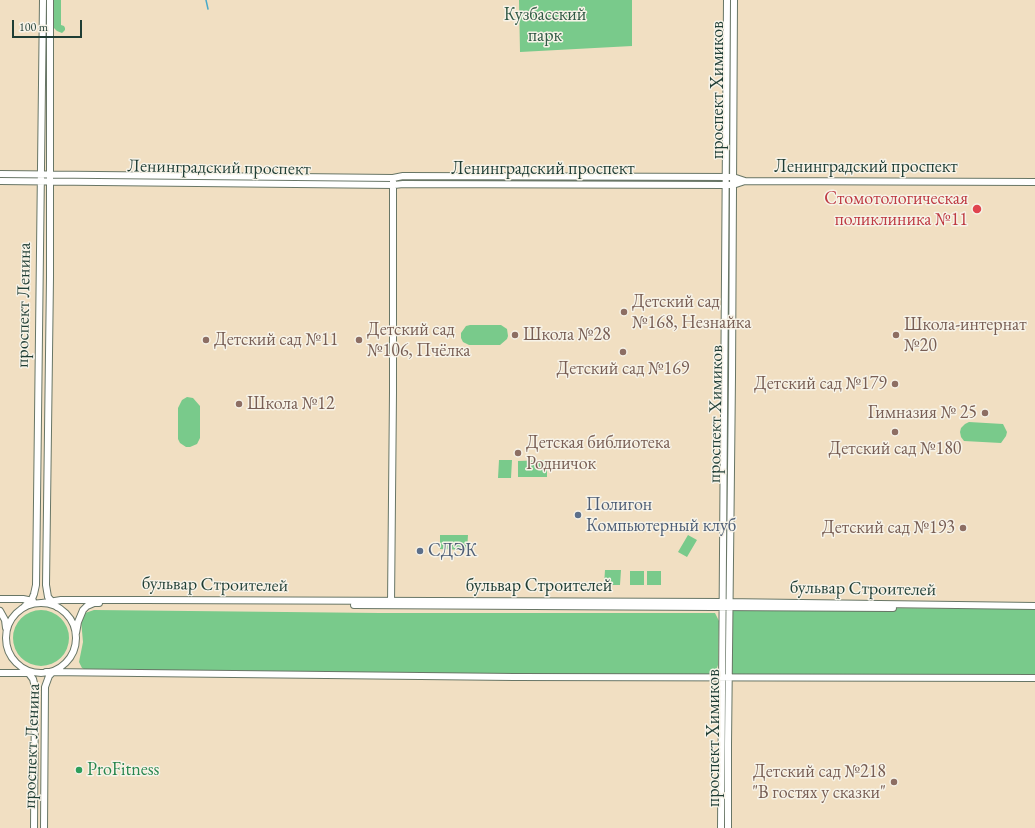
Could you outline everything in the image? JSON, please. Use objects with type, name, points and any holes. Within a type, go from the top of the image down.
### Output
[{"type":"main road","name":"проспект Ленина","points":[[31,600],[36,584],[43,0]]},
{"type":"main road","name":"проспект Ленина","points":[[50,0],[50,178],[46,585],[50,601]]},
{"type":"main road","name":"проспект Химиков","points":[[727,0],[730,177]]},
{"type":"main road","name":"проспект Химиков","points":[[721,828],[722,678],[726,605],[729,185],[734,0]]},
{"type":"main road","points":[[0,174],[41,178]]},
{"type":"main road","name":"Ленинградский проспект","points":[[394,182],[403,176],[730,177],[745,181]]},
{"type":"main road","points":[[0,181],[41,178]]},
{"type":"main road","name":"Ленинградский проспект","points":[[41,178],[394,182],[403,184],[729,185],[745,181],[1035,182]]},
{"type":"main road","points":[[390,603],[394,182]]},
{"type":"main road","points":[[0,599],[31,600],[57,607]]},
{"type":"main road","points":[[31,600],[12,619],[7,630],[5,640],[8,652],[14,660],[22,668],[36,673]]},
{"type":"main road","name":"бульвар Строителей","points":[[41,603],[61,600],[390,603]]},
{"type":"main road","points":[[50,601],[68,616],[76,633],[75,646],[67,662],[52,672]]},
{"type":"main road","points":[[24,607],[41,603]]},
{"type":"main road","name":"бульвар Строителей","points":[[76,633],[78,622],[83,610],[87,606],[94,603],[1035,606]]},
{"type":"main road","name":"проспект Химиков","points":[[726,605],[729,678],[728,828]]},
{"type":"main road","name":"бульвар Строителей","points":[[726,605],[1035,609]]},
{"type":"main road","points":[[0,612],[5,620],[7,630]]},
{"type":"main road","name":"проспект Ленина","points":[[22,668],[33,679],[35,687],[34,828]]},
{"type":"main road","name":"проспект Ленина","points":[[44,828],[45,687],[52,672]]},
{"type":"main road","points":[[0,673],[52,672],[722,678],[740,676],[1035,678]]},
{"type":"green space","points":[[54,0],[61,0],[61,25],[65,28],[62,33],[54,28]]},
{"type":"green space","name":"Кузбасский парк","points":[[519,0],[632,0],[632,46],[520,52]]},
{"type":"green space","points":[[501,325],[507,329],[507,339],[500,345],[469,345],[463,342],[461,333],[466,326]]},
{"type":"green space","points":[[187,397],[193,398],[200,406],[200,438],[197,444],[190,447],[186,447],[180,443],[178,439],[178,408],[182,400]]},
{"type":"green space","points":[[969,422],[1003,424],[1007,432],[1006,436],[1001,443],[964,441],[961,437],[961,428]]},
{"type":"green space","points":[[499,460],[512,460],[511,478],[498,478]]},
{"type":"green space","points":[[547,460],[547,477],[518,477],[518,461]]},
{"type":"green space","points":[[440,535],[468,535],[467,550],[440,549]]},
{"type":"green space","points":[[688,535],[697,540],[687,557],[678,552]]},
{"type":"green space","points":[[605,570],[621,570],[620,585],[604,585]]},
{"type":"green space","points":[[630,571],[644,571],[644,585],[630,585]]},
{"type":"green space","points":[[647,571],[661,571],[661,585],[647,585]]},
{"type":"green space","points":[[729,607],[1035,609],[1035,678],[729,677]]},
{"type":"green space","points":[[41,610],[52,612],[61,618],[67,627],[69,638],[67,649],[61,658],[52,664],[41,666],[30,664],[21,658],[15,649],[13,638],[15,627],[21,618],[30,612]]},
{"type":"green space","points":[[94,610],[380,613],[715,613],[719,621],[718,665],[716,671],[708,675],[88,671],[82,668],[79,662],[83,642],[81,620],[85,613]]},
{"type":"waterway","points":[[206,0],[208,9]]},
{"type":"place","name":"Стомотологическая поликлиника №11","points":[[977,209]]},
{"type":"place","name":"Детский сад №168, Незнайка","points":[[624,312]]},
{"type":"place","name":"Школа №28","points":[[515,335]]},
{"type":"place","name":"Школа-интернат №20","points":[[896,335]]},
{"type":"place","name":"Детский сад №11","points":[[206,340]]},
{"type":"place","name":"Детский сад №106, Пчёлка","points":[[359,340]]},
{"type":"place","name":"Детский сад №169","points":[[623,352]]},
{"type":"place","name":"Детский сад №179","points":[[895,384]]},
{"type":"place","name":"Школа №12","points":[[239,404]]},
{"type":"place","name":"Гимназия № 25","points":[[985,413]]},
{"type":"place","name":"Детский сад №180","points":[[895,432]]},
{"type":"place","name":"Детская библиотека Родничок","points":[[518,453]]},
{"type":"place","name":"Полигон Компьютерный клуб","points":[[578,515]]},
{"type":"place","name":"Детский сад №193","points":[[963,528]]},
{"type":"place","name":"СДЭК","points":[[420,551]]},
{"type":"place","name":"ProFitness","points":[[79,770]]},
{"type":"place","name":"Детский сад №218 \"В гостях у сказки\"","points":[[894,782]]}]
